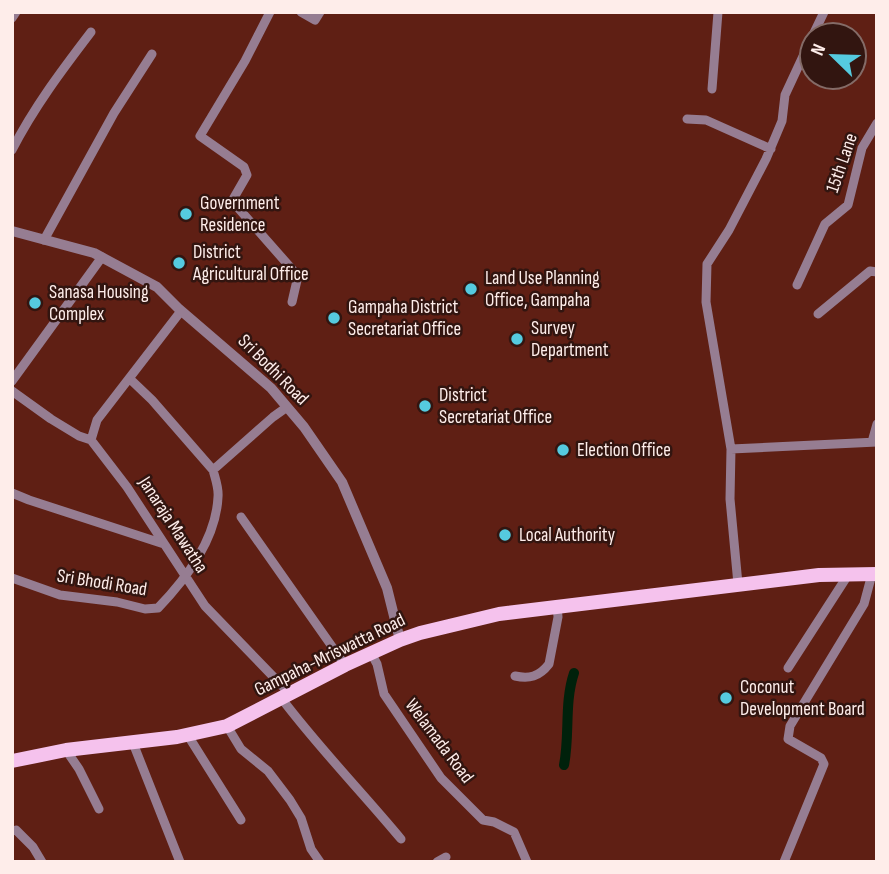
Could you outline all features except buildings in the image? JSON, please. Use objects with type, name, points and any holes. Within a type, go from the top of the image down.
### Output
[{"type":"main road","name":"Gampaha-Mriswatta Road","points":[[12,761],[66,750],[133,743],[226,726],[400,640],[499,614],[819,575],[874,574]]},
{"type":"street","points":[[12,18],[16,12]]},
{"type":"street","points":[[270,12],[245,61],[200,136],[244,167],[247,175],[232,201],[298,276],[292,302]]},
{"type":"street","points":[[301,12],[315,20],[320,12]]},
{"type":"street","points":[[712,89],[718,12]]},
{"type":"street","points":[[12,150],[28,119],[91,32]]},
{"type":"street","points":[[44,240],[114,113],[152,54]]},
{"type":"street","points":[[738,584],[730,499],[731,449],[706,302],[707,264],[729,230],[771,149],[782,121],[785,95],[798,68]]},
{"type":"street","points":[[687,119],[706,120],[771,149]]},
{"type":"street","name":"15th Lane","points":[[797,285],[825,224],[848,205],[862,148],[877,123]]},
{"type":"street","name":"Sri Bodhi Road","points":[[12,231],[102,257],[157,287],[271,388],[304,427],[342,482],[387,588],[400,640]]},
{"type":"street","points":[[12,381],[102,257]]},
{"type":"street","points":[[818,314],[870,271],[877,272]]},
{"type":"street","points":[[91,440],[97,420],[181,311]]},
{"type":"street","points":[[130,379],[152,400],[213,470],[272,417],[288,407]]},
{"type":"street","name":"Janaraja Mawatha","points":[[12,391],[51,419],[91,440],[127,487],[205,606],[286,697],[307,733],[401,839]]},
{"type":"street","points":[[731,449],[874,442],[877,424]]},
{"type":"street","name":"Sri Bhodi Road","points":[[12,578],[60,595],[117,602],[145,609],[158,608],[185,576],[202,549],[216,514],[219,494],[213,470]]},
{"type":"street","points":[[12,493],[164,544]]},
{"type":"street","points":[[241,517],[345,665]]},
{"type":"street","points":[[784,862],[824,764],[821,758],[788,739],[790,726],[864,604],[874,574]]},
{"type":"street","points":[[788,668],[848,575]]},
{"type":"street","points":[[515,676],[529,679],[549,664],[558,617],[557,606]]},
{"type":"street","name":"Welamada Road","points":[[371,653],[377,664],[384,694],[432,767],[482,820],[494,822],[514,832],[527,862]]},
{"type":"street","points":[[226,726],[242,749],[268,771],[290,800],[301,818],[311,849],[320,862]]},
{"type":"street","points":[[187,734],[241,820]]},
{"type":"street","points":[[133,743],[180,862]]},
{"type":"street","points":[[66,750],[99,809]]},
{"type":"street","points":[[12,831],[16,830],[33,846],[42,862]]},
{"type":"street","points":[[437,862],[446,857]]},
{"type":"waterway","points":[[564,765],[569,696],[574,673]]},
{"type":"place","name":"Government Residence","points":[[186,214]]},
{"type":"place","name":"District Agricultural Office","points":[[179,263]]},
{"type":"place","name":"Land Use Planning Office, Gampaha","points":[[471,289]]},
{"type":"place","name":"Sanasa Housing Complex","points":[[35,303]]},
{"type":"place","name":"Gampaha District Secretariat Office","points":[[334,318]]},
{"type":"place","name":"Survey Department","points":[[517,339]]},
{"type":"place","name":"District Secretariat Office","points":[[425,406]]},
{"type":"place","name":"Election Office","points":[[563,450]]},
{"type":"place","name":"Local Authority","points":[[505,535]]},
{"type":"place","name":"Coconut Development Board","points":[[726,698]]}]
